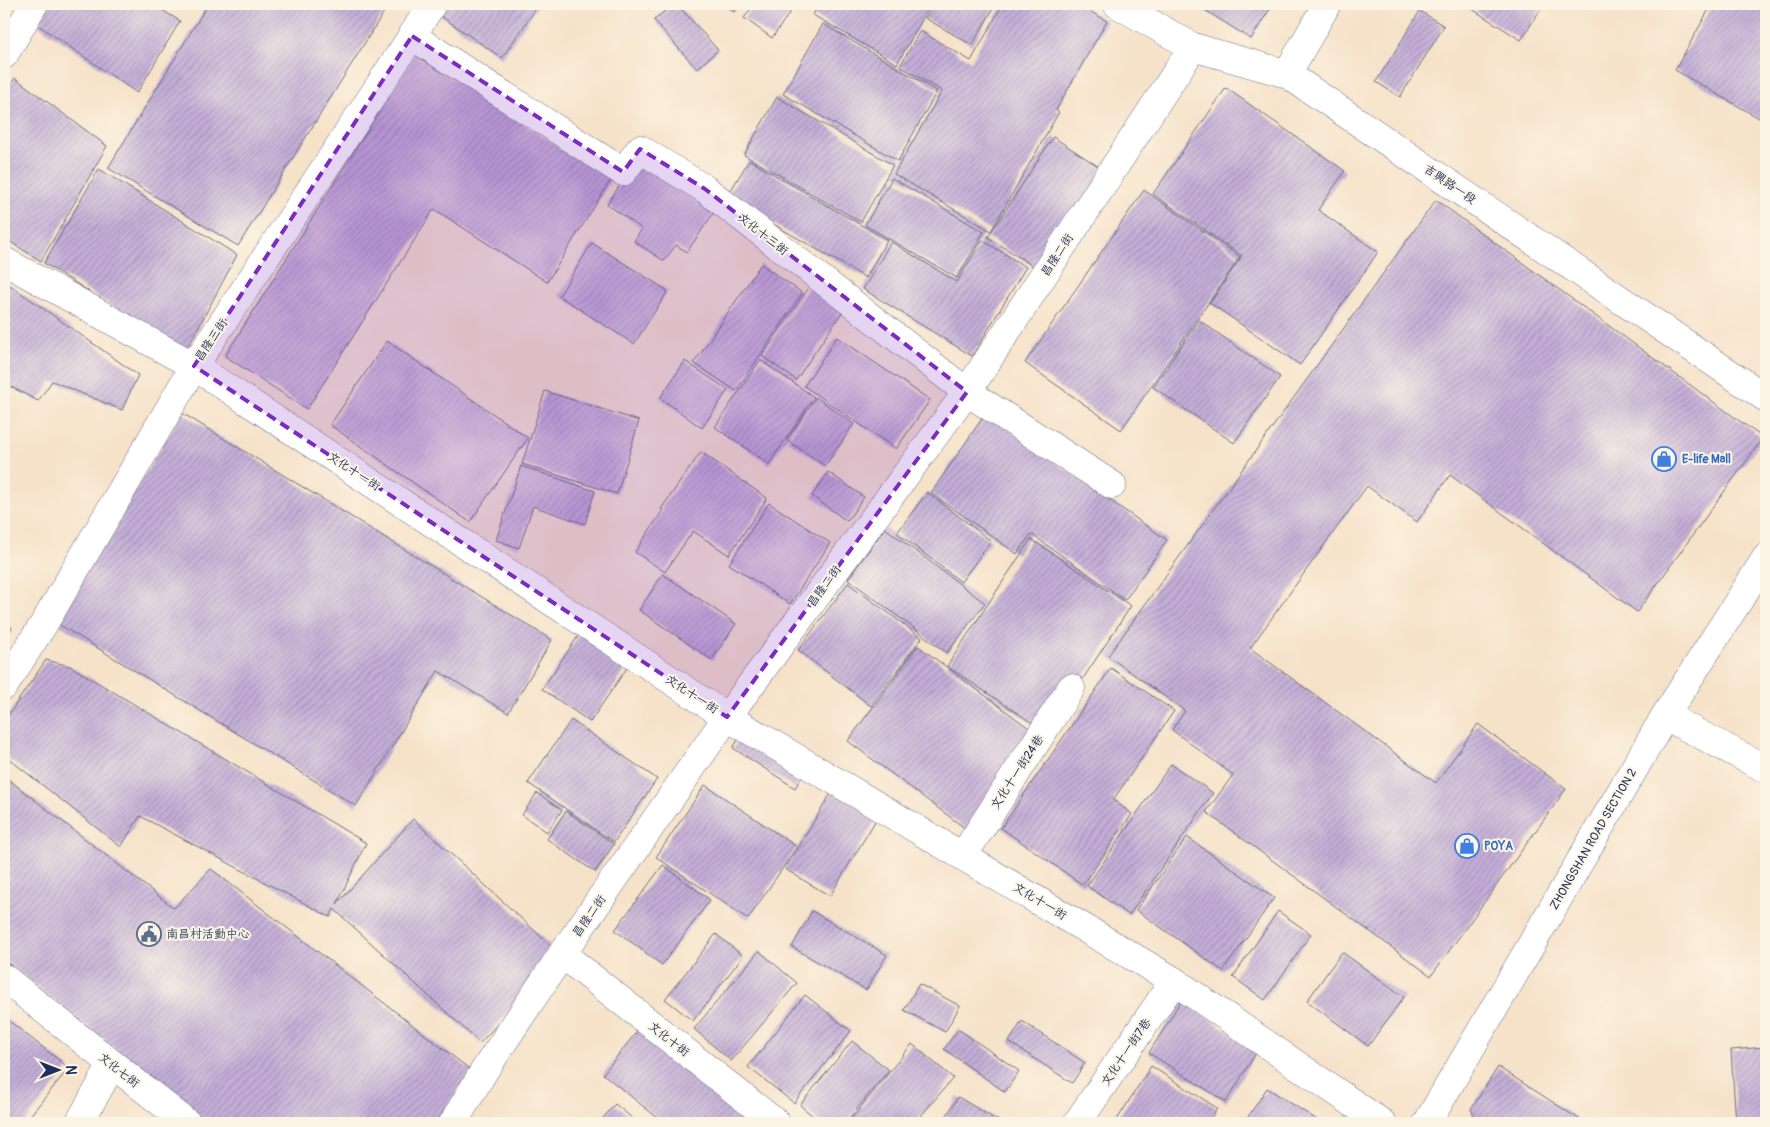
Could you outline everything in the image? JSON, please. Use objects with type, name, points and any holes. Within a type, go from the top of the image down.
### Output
[{"type":"street","points":[[4,55],[34,4]]},
{"type":"street","name":"昌隆三街","points":[[4,686],[45,622],[194,366],[432,4]]},
{"type":"street","name":"吉興路一段","points":[[1118,4],[1193,47],[1287,74],[1766,398]]},
{"type":"street","points":[[1287,74],[1327,4]]},
{"type":"street","name":"文化十三街","points":[[412,36],[623,172],[640,149],[705,188],[967,392],[1112,485]]},
{"type":"street","name":"昌隆二街","points":[[453,1123],[484,1071],[562,954],[728,718],[967,392],[1193,47]]},
{"type":"street","name":"文化十一街","points":[[4,261],[194,366],[728,718],[1174,981],[1382,1123]]},
{"type":"street","name":"ZHONGSHAN ROAD SECTION 2","points":[[1427,1123],[1665,716],[1766,558]]},
{"type":"street","name":"文化十一街24巷","points":[[963,856],[1071,688]]},
{"type":"street","points":[[1665,716],[1766,769]]},
{"type":"street","name":"文化十街","points":[[562,954],[776,1123]]},
{"type":"street","name":"文化七街","points":[[4,978],[187,1123]]},
{"type":"street","name":"文化十一街7巷","points":[[1077,1123],[1174,981]]},
{"type":"street","points":[[79,1123],[112,1065]]},
{"type":"highlighted area","points":[[412,36],[623,172],[640,149],[705,189],[967,392],[727,717],[194,366]]},
{"type":"building","points":[[50,4],[152,4],[180,21],[137,93],[38,25]]},
{"type":"building","points":[[173,4],[183,4],[180,8]]},
{"type":"building","points":[[208,4],[389,4],[238,246],[108,168]]},
{"type":"building","points":[[431,4],[539,4],[502,58],[429,8]]},
{"type":"building","points":[[673,4],[677,4],[718,50],[697,69],[654,20]]},
{"type":"building","points":[[722,4],[739,4],[734,12]]},
{"type":"building","points":[[754,4],[786,4],[793,8],[772,38],[744,18]]},
{"type":"building","points":[[819,4],[931,4],[897,64],[813,15]]},
{"type":"building","points":[[934,4],[996,4],[972,45],[925,18]]},
{"type":"building","points":[[1003,4],[1077,4],[1107,21],[1056,110],[1059,112],[991,231],[894,174],[942,91],[900,66],[920,31],[971,61]]},
{"type":"building","points":[[1195,4],[1273,4],[1251,39]]},
{"type":"building","points":[[1464,4],[1544,4],[1521,40]]},
{"type":"building","points":[[1712,4],[1766,4],[1766,122],[1675,70]]},
{"type":"building","points":[[1420,11],[1444,26],[1400,97],[1376,82]]},
{"type":"building","points":[[823,24],[937,91],[898,161],[783,94]]},
{"type":"building","points":[[415,55],[611,180],[547,282],[434,209],[307,409],[225,356]]},
{"type":"building","points":[[15,78],[107,146],[41,261],[4,238],[4,96]]},
{"type":"building","points":[[1226,88],[1345,171],[1318,210],[1378,252],[1300,365],[1210,303],[1242,256],[1153,194]]},
{"type":"building","points":[[777,97],[893,165],[861,222],[744,155]]},
{"type":"building","points":[[1053,137],[1107,172],[1042,272],[988,237]]},
{"type":"building","points":[[640,156],[716,209],[687,252],[676,245],[664,261],[634,241],[642,229],[607,204]]},
{"type":"building","points":[[749,160],[887,240],[866,278],[727,197]]},
{"type":"building","points":[[99,169],[237,255],[185,352],[44,263]]},
{"type":"building","points":[[892,178],[984,232],[957,278],[865,225]]},
{"type":"building","points":[[1144,190],[1240,257],[1121,430],[1025,363]]},
{"type":"building","points":[[1436,200],[1763,438],[1637,612],[1450,475],[1417,522],[1367,486],[1250,648],[1436,783],[1478,724],[1566,789],[1431,976],[1206,812],[1233,775],[1172,730],[1185,711],[1108,656]]},
{"type":"building","points":[[982,240],[1026,267],[972,356],[863,289],[891,242],[957,282]]},
{"type":"building","points":[[592,243],[668,291],[634,344],[559,296]]},
{"type":"building","points":[[761,264],[802,293],[736,391],[694,363]]},
{"type":"building","points":[[4,281],[138,375],[122,410],[52,381],[38,401],[4,383]]},
{"type":"building","points":[[812,282],[847,305],[796,380],[762,356]]},
{"type":"building","points":[[1199,320],[1280,377],[1234,443],[1153,387]]},
{"type":"building","points":[[837,337],[930,400],[896,449],[804,386]]},
{"type":"building","points":[[387,341],[528,438],[470,522],[330,425]]},
{"type":"building","points":[[760,360],[814,397],[769,464],[715,427]]},
{"type":"building","points":[[685,361],[728,390],[702,428],[660,398]]},
{"type":"building","points":[[545,391],[639,421],[617,494],[522,464]]},
{"type":"building","points":[[816,397],[854,424],[825,466],[787,440]]},
{"type":"building","points":[[997,397],[1042,453],[1167,540],[1125,600],[1031,534],[1017,554],[931,493]]},
{"type":"building","points":[[182,413],[552,640],[508,713],[438,671],[356,806],[55,622]]},
{"type":"building","points":[[701,452],[767,498],[729,555],[693,531],[665,572],[635,552],[663,510],[661,509]]},
{"type":"building","points":[[521,466],[595,491],[585,524],[533,506],[519,548],[496,540]]},
{"type":"building","points":[[828,472],[864,497],[847,521],[812,496]]},
{"type":"building","points":[[927,492],[991,541],[961,582],[897,533]]},
{"type":"building","points":[[769,503],[830,543],[790,604],[729,564]]},
{"type":"building","points":[[885,528],[985,603],[947,653],[848,579]]},
{"type":"building","points":[[1031,539],[1131,606],[1047,733],[947,666]]},
{"type":"building","points":[[663,574],[736,624],[712,660],[639,610]]},
{"type":"building","points":[[848,583],[922,638],[871,706],[798,650]]},
{"type":"building","points":[[4,624],[12,628],[4,641]]},
{"type":"building","points":[[585,626],[633,659],[590,722],[542,689]]},
{"type":"building","points":[[918,646],[1037,734],[966,829],[848,741]]},
{"type":"building","points":[[46,660],[70,666],[366,843],[337,904],[413,819],[561,955],[480,1043],[334,909],[330,917],[140,816],[121,847],[4,755],[4,721]]},
{"type":"building","points":[[1111,668],[1174,711],[1113,800],[1132,814],[1083,885],[1001,828]]},
{"type":"building","points":[[571,720],[657,779],[614,842],[528,783]]},
{"type":"building","points":[[748,724],[810,764],[795,788],[733,748]]},
{"type":"building","points":[[1171,764],[1213,793],[1129,915],[1087,886]]},
{"type":"building","name":"南昌村活動中心","points":[[4,776],[174,908],[211,869],[472,1071],[436,1123],[210,1123],[4,960]]},
{"type":"building","points":[[705,785],[797,847],[748,919],[656,857]]},
{"type":"building","points":[[833,790],[877,818],[830,896],[785,869]]},
{"type":"building","points":[[537,793],[562,810],[547,832],[522,815]]},
{"type":"building","points":[[566,811],[614,844],[595,872],[547,839]]},
{"type":"building","points":[[1187,837],[1274,898],[1223,971],[1136,910]]},
{"type":"building","points":[[663,865],[710,900],[662,965],[615,930]]},
{"type":"building","points":[[812,911],[887,955],[866,990],[792,947]]},
{"type":"building","points":[[1278,911],[1311,934],[1265,1000],[1233,977]]},
{"type":"building","points":[[716,934],[743,956],[693,1021],[665,999]]},
{"type":"building","points":[[759,951],[797,983],[731,1061],[694,1029]]},
{"type":"building","points":[[1342,952],[1404,997],[1368,1046],[1307,1001]]},
{"type":"building","points":[[919,984],[960,1006],[945,1032],[904,1010]]},
{"type":"building","points":[[805,995],[851,1031],[794,1103],[748,1067]]},
{"type":"building","points":[[1181,1001],[1258,1050],[1226,1102],[1149,1053]]},
{"type":"building","points":[[4,1017],[69,1068],[24,1123],[4,1123]]},
{"type":"building","points":[[1022,1021],[1085,1063],[1072,1083],[1009,1042]]},
{"type":"building","points":[[639,1029],[754,1123],[664,1123],[603,1074]]},
{"type":"building","points":[[958,1029],[1019,1071],[1005,1092],[944,1049]]},
{"type":"building","points":[[852,1041],[889,1070],[845,1123],[821,1123],[800,1105]]},
{"type":"building","points":[[912,1044],[953,1078],[915,1123],[848,1123]]},
{"type":"building","points":[[1766,1047],[1766,1123],[1736,1123],[1731,1050]]},
{"type":"building","points":[[1151,1066],[1217,1108],[1208,1123],[1115,1123]]},
{"type":"building","points":[[1498,1067],[1583,1123],[1477,1123],[1471,1109]]},
{"type":"building","points":[[1267,1088],[1322,1123],[1244,1123]]},
{"type":"building","points":[[958,1097],[1002,1123],[942,1123]]},
{"type":"building","points":[[615,1104],[638,1123],[599,1123]]},
{"type":"place","name":"E-life Mall","points":[[1664,459]]},
{"type":"place","name":"POYA","points":[[1467,846]]},
{"type":"place","name":"南昌村活動中心","points":[[149,934]]}]
